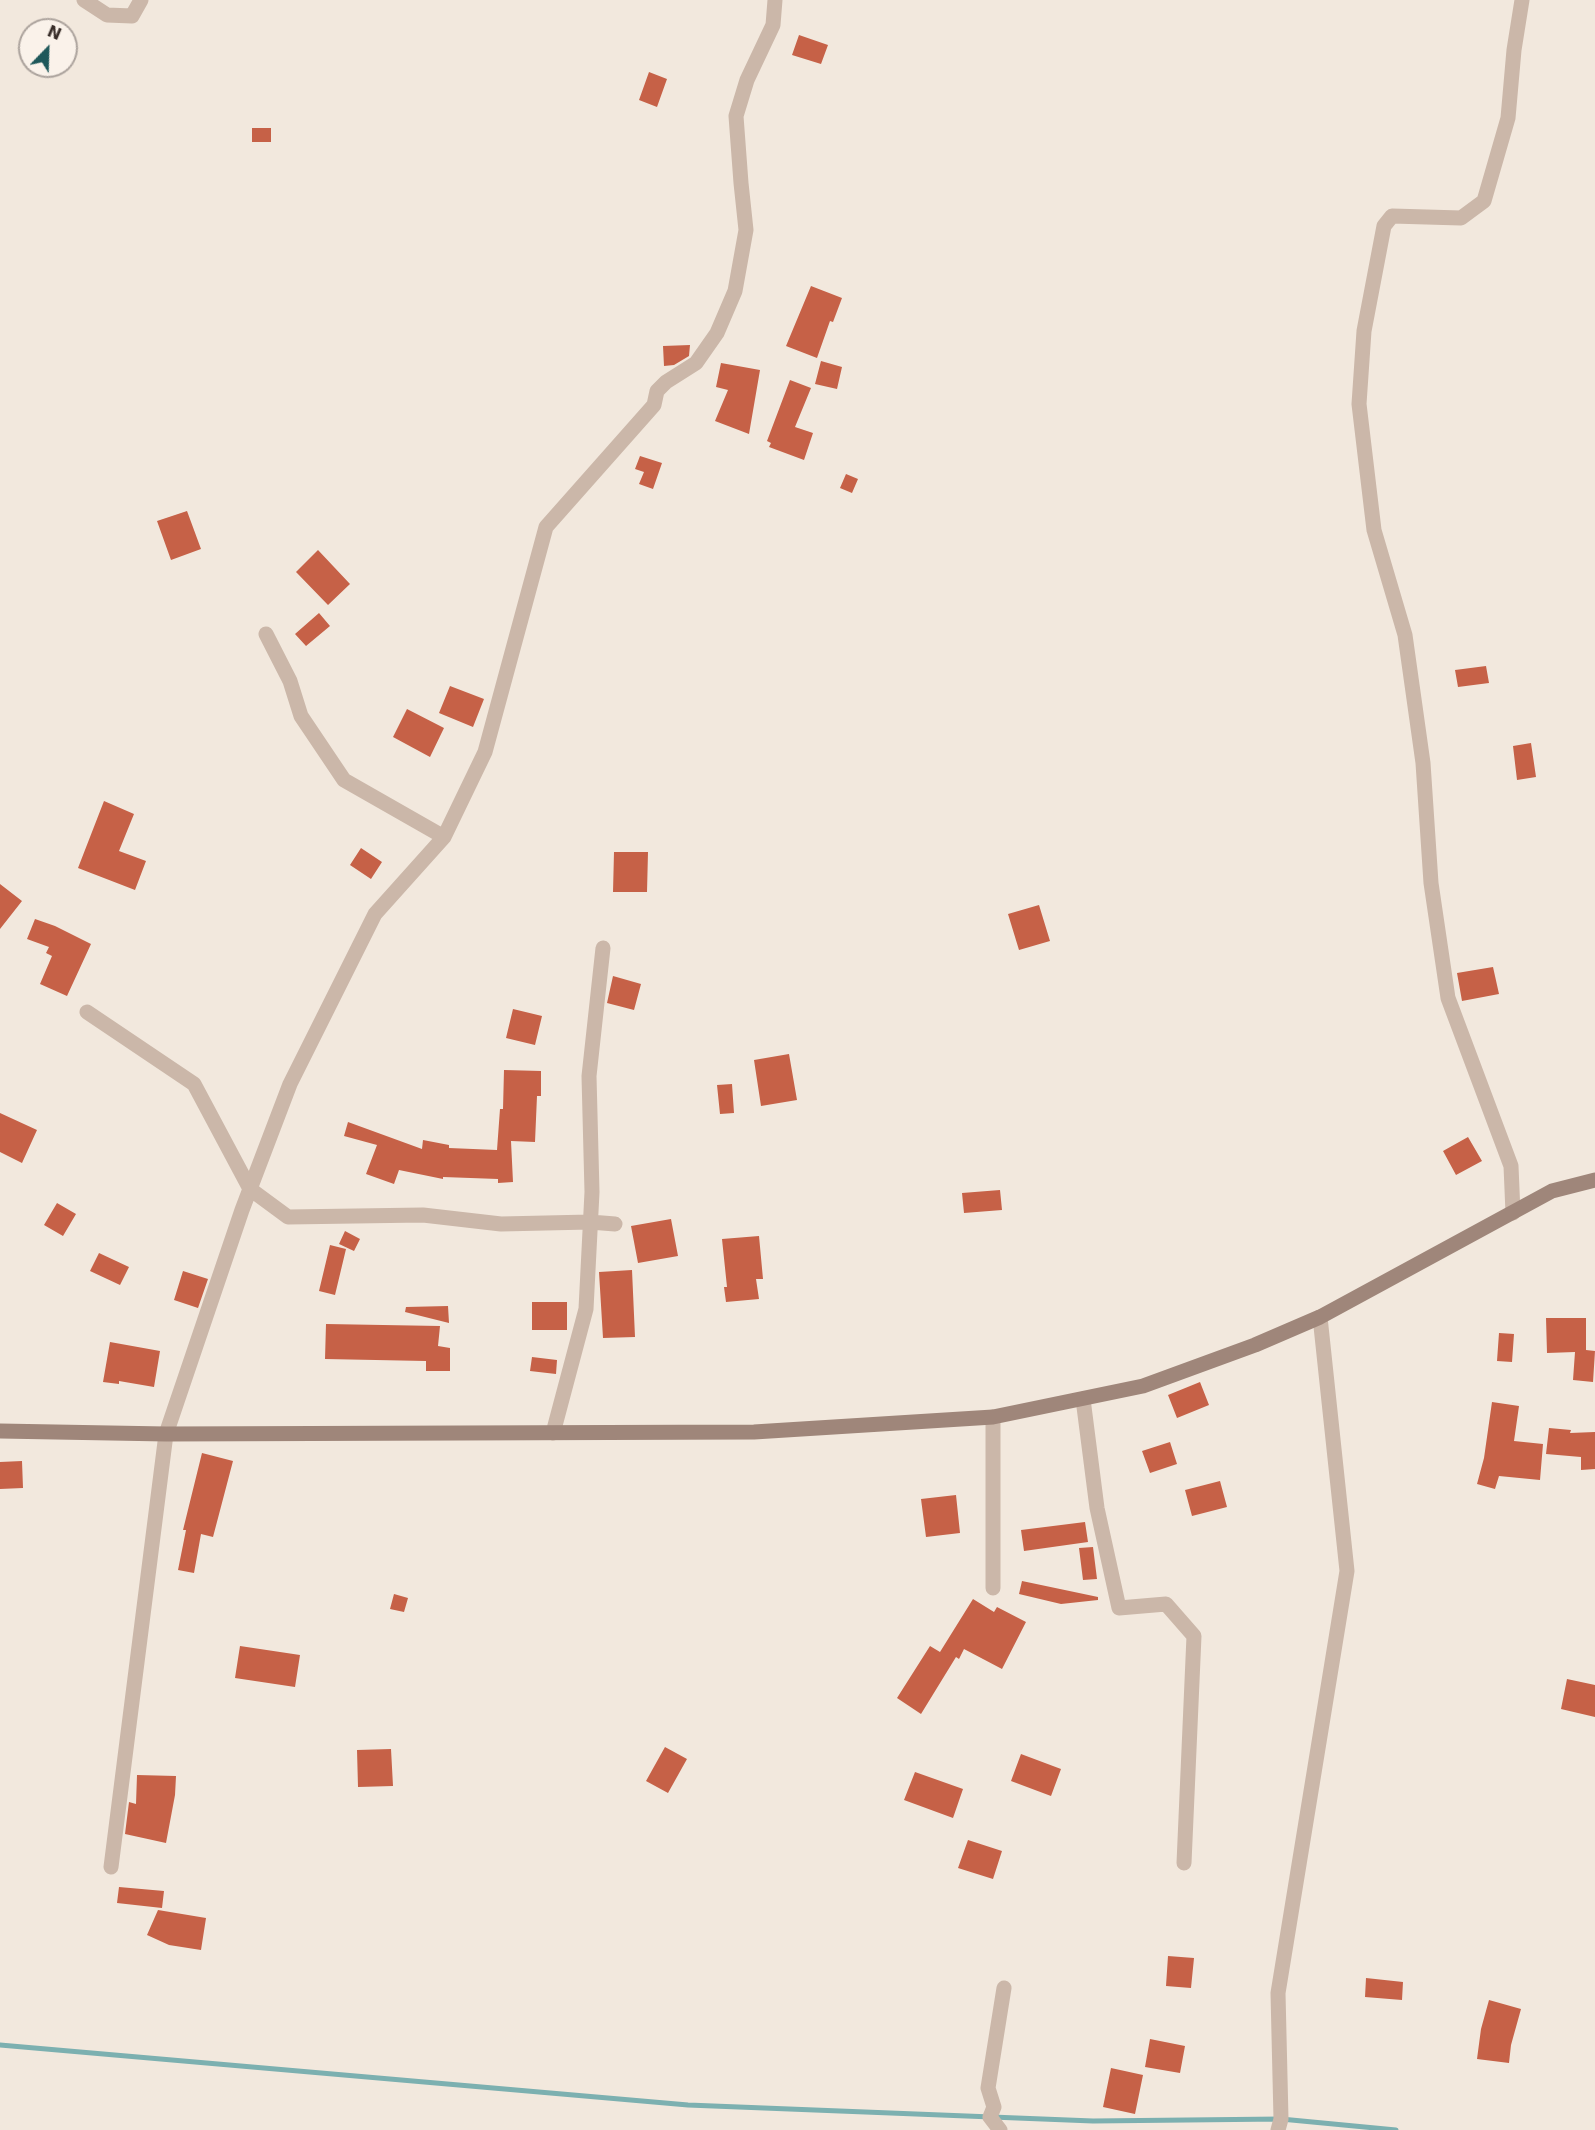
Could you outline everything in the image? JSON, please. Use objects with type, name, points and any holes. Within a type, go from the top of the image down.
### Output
[{"type":"main road","points":[[0,1431],[166,1434],[754,1432],[993,1417],[1143,1386],[1255,1345],[1320,1317],[1552,1191],[1595,1180]]},
{"type":"street","points":[[84,0],[107,15],[132,15],[141,0]]},
{"type":"street","points":[[111,1867],[166,1434],[250,1190],[290,1084],[375,914],[444,837],[485,752],[546,527],[654,405],[657,391],[666,382],[696,363],[717,333],[735,291],[747,230],[736,116],[747,80],[773,26],[775,0]]},
{"type":"street","points":[[1513,1213],[1511,1166],[1448,998],[1431,883],[1423,763],[1405,635],[1374,530],[1359,404],[1364,332],[1384,226],[1392,216],[1461,218],[1484,201],[1508,118],[1514,50],[1522,0]]},
{"type":"street","points":[[266,634],[290,681],[301,716],[344,780],[444,837]]},
{"type":"street","points":[[553,1433],[586,1309],[592,1192],[589,1076],[603,948]]},
{"type":"street","points":[[87,1012],[194,1084],[250,1190],[288,1217],[423,1215],[501,1224],[590,1222],[615,1224]]},
{"type":"street","points":[[1278,2130],[1281,2119],[1278,1993],[1347,1571],[1320,1317]]},
{"type":"street","points":[[1083,1399],[1097,1508],[1119,1608],[1166,1604],[1194,1636],[1184,1863]]},
{"type":"street","points":[[993,1417],[993,1588]]},
{"type":"street","points":[[1000,2130],[990,2117],[994,2107],[988,2088],[1004,1988]]},
{"type":"building","points":[[799,35],[828,45],[821,64],[792,55]]},
{"type":"building","points":[[649,72],[667,79],[657,107],[639,100]]},
{"type":"building","points":[[252,128],[271,128],[271,142],[252,142]]},
{"type":"building","points":[[811,286],[842,298],[833,322],[830,321],[817,358],[786,346]]},
{"type":"building","points":[[690,345],[689,356],[674,365],[664,366],[663,346]]},
{"type":"building","points":[[821,361],[842,367],[837,389],[815,384]]},
{"type":"building","points":[[721,363],[760,370],[749,434],[715,421],[728,390],[716,387]]},
{"type":"building","points":[[790,380],[811,388],[795,427],[813,433],[804,460],[769,447],[771,443],[767,441]]},
{"type":"building","points":[[640,456],[662,463],[653,489],[639,484],[644,472],[635,469]]},
{"type":"building","points":[[846,474],[858,479],[852,493],[840,488]]},
{"type":"building","points":[[187,511],[201,549],[171,560],[157,521]]},
{"type":"building","points":[[318,550],[350,584],[328,605],[296,572]]},
{"type":"building","points":[[319,613],[330,626],[306,646],[295,634]]},
{"type":"building","points":[[1486,666],[1489,683],[1458,687],[1455,670]]},
{"type":"building","points":[[450,686],[484,699],[473,727],[439,713]]},
{"type":"building","points":[[407,709],[444,728],[430,757],[393,737]]},
{"type":"building","points":[[1531,743],[1536,777],[1517,780],[1513,746]]},
{"type":"building","points":[[104,801],[134,814],[119,851],[146,861],[135,890],[78,868]]},
{"type":"building","points":[[361,848],[382,862],[371,879],[350,865]]},
{"type":"building","points":[[614,852],[648,852],[647,892],[613,892]]},
{"type":"building","points":[[0,884],[22,901],[0,929]]},
{"type":"building","points":[[1039,905],[1050,941],[1019,950],[1008,914]]},
{"type":"building","points":[[35,919],[91,944],[67,996],[40,984],[52,956],[46,953],[49,947],[27,939]]},
{"type":"building","points":[[1493,967],[1499,994],[1462,1001],[1457,973]]},
{"type":"building","points":[[613,976],[641,984],[634,1010],[607,1003]]},
{"type":"building","points":[[513,1009],[542,1016],[535,1045],[506,1038]]},
{"type":"building","points":[[789,1054],[797,1100],[761,1106],[754,1060]]},
{"type":"building","points":[[504,1070],[541,1071],[541,1096],[537,1096],[535,1142],[511,1141],[513,1182],[498,1183],[498,1179],[443,1177],[443,1179],[399,1170],[394,1184],[366,1174],[377,1145],[344,1136],[348,1122],[422,1149],[423,1140],[449,1145],[449,1148],[497,1150],[500,1109],[503,1109]]},
{"type":"building","points":[[732,1084],[734,1113],[720,1114],[717,1085]]},
{"type":"building","points":[[0,1113],[37,1130],[22,1163],[0,1152]]},
{"type":"building","points":[[1468,1137],[1482,1161],[1456,1175],[1443,1151]]},
{"type":"building","points":[[1000,1190],[1002,1210],[964,1213],[962,1193]]},
{"type":"building","points":[[57,1203],[76,1214],[63,1236],[44,1225]]},
{"type":"building","points":[[671,1219],[678,1256],[638,1263],[631,1226]]},
{"type":"building","points":[[345,1231],[360,1239],[354,1251],[339,1244]]},
{"type":"building","points":[[759,1236],[763,1279],[756,1279],[759,1299],[726,1302],[724,1287],[727,1287],[722,1239]]},
{"type":"building","points":[[330,1245],[346,1249],[335,1295],[319,1291]]},
{"type":"building","points":[[99,1253],[129,1267],[120,1285],[90,1271]]},
{"type":"building","points":[[632,1270],[635,1337],[603,1338],[599,1272]]},
{"type":"building","points":[[183,1271],[208,1279],[198,1308],[174,1300]]},
{"type":"building","points":[[532,1302],[567,1302],[567,1330],[532,1330]]},
{"type":"building","points":[[448,1306],[449,1323],[405,1312],[406,1307]]},
{"type":"building","points":[[1546,1318],[1586,1318],[1586,1350],[1595,1351],[1593,1382],[1573,1380],[1575,1352],[1547,1353]]},
{"type":"building","points":[[326,1324],[440,1326],[438,1346],[450,1348],[450,1371],[426,1371],[426,1361],[325,1359]]},
{"type":"building","points":[[1499,1333],[1514,1334],[1512,1362],[1497,1361]]},
{"type":"building","points":[[110,1342],[160,1351],[154,1387],[119,1381],[119,1384],[103,1382]]},
{"type":"building","points":[[532,1357],[557,1360],[556,1374],[530,1371]]},
{"type":"building","points":[[1200,1382],[1209,1405],[1177,1418],[1168,1395]]},
{"type":"building","points":[[1492,1402],[1519,1406],[1514,1441],[1543,1444],[1540,1480],[1499,1476],[1495,1489],[1477,1484],[1484,1458]]},
{"type":"building","points":[[1549,1428],[1571,1430],[1570,1433],[1595,1432],[1595,1469],[1581,1470],[1581,1457],[1546,1454]]},
{"type":"building","points":[[1170,1442],[1177,1464],[1150,1473],[1142,1451]]},
{"type":"building","points":[[202,1453],[233,1461],[213,1537],[201,1534],[194,1573],[178,1570],[186,1530],[183,1530]]},
{"type":"building","points":[[22,1461],[23,1488],[0,1489],[0,1462]]},
{"type":"building","points":[[1220,1481],[1227,1507],[1192,1516],[1185,1490]]},
{"type":"building","points":[[956,1495],[960,1533],[926,1537],[921,1499]]},
{"type":"building","points":[[1085,1522],[1088,1542],[1024,1551],[1021,1530]]},
{"type":"building","points":[[1093,1547],[1097,1579],[1083,1580],[1079,1548]]},
{"type":"building","points":[[1022,1581],[1098,1597],[1098,1600],[1061,1604],[1019,1594]]},
{"type":"building","points":[[394,1594],[408,1598],[404,1612],[390,1609]]},
{"type":"building","points":[[973,1599],[994,1612],[997,1607],[1026,1622],[1002,1669],[964,1649],[959,1659],[956,1657],[921,1714],[897,1698],[930,1646],[940,1652]]},
{"type":"building","points":[[240,1646],[300,1655],[295,1687],[235,1678]]},
{"type":"building","points":[[1567,1679],[1595,1685],[1595,1717],[1561,1709]]},
{"type":"building","points":[[665,1747],[687,1759],[668,1793],[646,1781]]},
{"type":"building","points":[[391,1749],[393,1786],[358,1787],[357,1750]]},
{"type":"building","points":[[1021,1754],[1061,1769],[1051,1796],[1011,1781]]},
{"type":"building","points":[[915,1772],[963,1789],[953,1818],[904,1800]]},
{"type":"building","points":[[137,1775],[176,1776],[175,1795],[166,1843],[125,1834],[129,1802],[136,1804]]},
{"type":"building","points":[[968,1840],[1002,1851],[993,1879],[958,1868]]},
{"type":"building","points":[[119,1887],[164,1891],[162,1908],[117,1903]]},
{"type":"building","points":[[158,1910],[206,1918],[201,1950],[169,1945],[147,1935]]},
{"type":"building","points":[[1168,1956],[1194,1958],[1191,1988],[1166,1986]]},
{"type":"building","points":[[1366,1978],[1403,1982],[1402,2000],[1365,1997]]},
{"type":"building","points":[[1489,2000],[1521,2009],[1511,2045],[1509,2063],[1477,2059],[1481,2029]]},
{"type":"building","points":[[1150,2039],[1185,2046],[1180,2073],[1145,2067]]},
{"type":"building","points":[[1111,2068],[1143,2075],[1135,2114],[1103,2107]]},
{"type":"waterway","points":[[0,2045],[688,2105],[1093,2121],[1281,2119],[1396,2130]]}]
